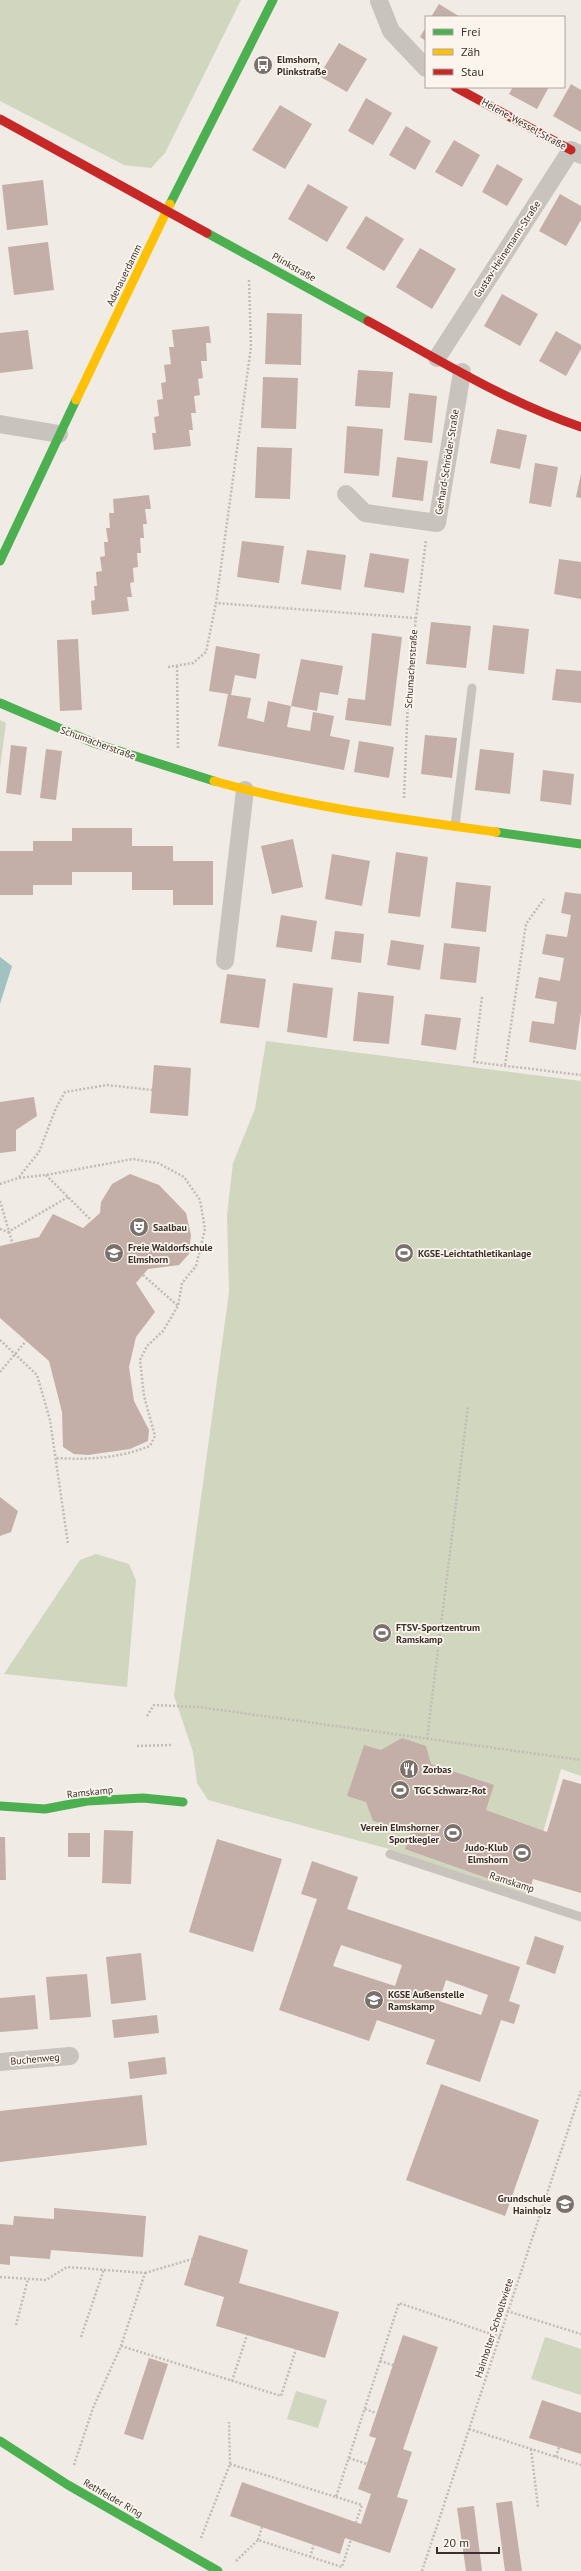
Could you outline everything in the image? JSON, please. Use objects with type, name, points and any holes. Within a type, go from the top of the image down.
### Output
[{"type":"street","name":"Adenauerdamm","points":[[0,561],[59,434],[168,210],[192,157],[273,0]]},
{"type":"street","points":[[379,1],[391,31],[425,67]]},
{"type":"street","name":"Helene-Wessel-Straße","points":[[458,88],[576,153]]},
{"type":"street","name":"Plinkstraße","points":[[0,119],[512,399],[551,417],[581,427]]},
{"type":"street","name":"Gustav-Heinemann-Straße","points":[[437,358],[576,153]]},
{"type":"street","name":"Gerhard-Schröder-Straße","points":[[346,494],[365,513],[437,524],[462,372]]},
{"type":"street","points":[[0,424],[59,434]]},
{"type":"street","name":"Schumacherstraße","points":[[0,703],[63,731],[178,771],[245,790],[402,819],[581,844]]},
{"type":"street","points":[[225,961],[245,790]]},
{"type":"street","name":"Ramskamp","points":[[0,1806],[45,1809],[87,1801],[143,1798],[183,1802]]},
{"type":"street","name":"Buchenweg","points":[[0,2062],[70,2056]]},
{"type":"street","name":"Rethfelder Ring","points":[[0,2441],[68,2485],[218,2571]]},
{"type":"lane","points":[[455,826],[472,688]]},
{"type":"lane","name":"Ramskamp","points":[[390,1854],[581,1917]]},
{"type":"path","points":[[168,667],[193,663],[206,652],[216,603],[251,347],[248,254]]},
{"type":"path","name":"Schumacherstraße","points":[[402,819],[406,770],[409,673],[415,618],[427,534],[437,524]]},
{"type":"path","points":[[216,603],[415,618]]},
{"type":"path","points":[[177,666],[178,771]]},
{"type":"path","points":[[505,1065],[526,924],[544,899]]},
{"type":"path","points":[[482,997],[474,1062],[581,1075]]},
{"type":"path","points":[[18,1178],[39,1152],[56,1108],[65,1092],[107,1085],[152,1090]]},
{"type":"path","points":[[0,1184],[18,1178],[46,1175],[133,1159],[158,1163],[184,1177],[200,1200],[205,1229],[196,1266],[182,1284],[178,1306],[163,1331],[147,1346],[140,1360],[144,1396],[155,1436],[150,1446],[116,1457],[95,1459],[56,1458]]},
{"type":"path","points":[[46,1175],[91,1220]]},
{"type":"path","points":[[8,1232],[68,1198]]},
{"type":"path","points":[[0,1201],[13,1245]]},
{"type":"path","points":[[0,1229],[8,1232]]},
{"type":"path","points":[[143,1275],[178,1306]]},
{"type":"path","points":[[0,1340],[37,1375],[50,1420],[68,1544]]},
{"type":"path","points":[[0,1372],[26,1341]]},
{"type":"path","points":[[427,1739],[468,1406]]},
{"type":"path","points":[[147,1716],[154,1705],[199,1707],[581,1760]]},
{"type":"path","points":[[137,1746],[172,1745]]},
{"type":"path","name":"Hainholter Schooltwiete","points":[[422,2571],[581,2091]]},
{"type":"path","points":[[0,2277],[46,2280],[67,2267],[145,2273],[192,2259]]},
{"type":"path","points":[[81,2337],[104,2269]]},
{"type":"path","points":[[68,2485],[93,2408],[121,2346],[145,2273]]},
{"type":"path","points":[[16,2325],[28,2279]]},
{"type":"path","points":[[336,2497],[399,2303],[500,2337]]},
{"type":"path","points":[[507,2311],[581,2334]]},
{"type":"path","points":[[232,2381],[247,2335]]},
{"type":"path","points":[[121,2346],[281,2396],[296,2349]]},
{"type":"path","points":[[380,2361],[393,2365]]},
{"type":"path","points":[[365,2409],[376,2414]]},
{"type":"path","points":[[194,2557],[230,2464],[229,2422]]},
{"type":"path","points":[[469,2429],[581,2465]]},
{"type":"path","points":[[556,2457],[560,2447]]},
{"type":"path","points":[[531,2449],[538,2507]]},
{"type":"path","points":[[349,2458],[367,2464]]},
{"type":"path","points":[[230,2464],[362,2505],[356,2522]]},
{"type":"path","points":[[231,2566],[258,2540],[262,2527]]},
{"type":"path","points":[[258,2540],[342,2567]]},
{"type":"path","points":[[342,2571],[351,2540]]},
{"type":"path","points":[[310,2557],[314,2544]]},
{"type":"green space","points":[[0,0],[241,0],[165,153],[151,168],[124,165],[0,101]]},
{"type":"green space","points":[[0,720],[6,723],[0,768]]},
{"type":"green space","name":"FTSV-Sportzentrum Ramskamp","points":[[266,1041],[581,1081],[581,1776],[561,1769],[525,1896],[393,1850],[208,1800],[197,1783],[193,1752],[174,1696],[229,1292],[227,1215],[233,1163],[255,1109]]},
{"type":"green space","points":[[96,1554],[129,1564],[136,1580],[127,1687],[4,1674],[80,1560]]},
{"type":"green space","points":[[545,2337],[581,2349],[581,2395],[531,2379]]},
{"type":"green space","points":[[296,2391],[327,2400],[318,2428],[287,2419]]},
{"type":"water","points":[[0,957],[12,966],[0,1004]]},
{"type":"building","points":[[439,4],[459,16],[432,16]]},
{"type":"building","points":[[425,29],[425,40],[420,37]]},
{"type":"building","points":[[339,43],[367,59],[347,92],[319,76]]},
{"type":"building","points":[[571,84],[581,90],[581,132],[553,116]]},
{"type":"building","points":[[512,88],[548,88],[537,109],[509,94]]},
{"type":"building","points":[[366,98],[392,113],[373,145],[348,131]]},
{"type":"building","points":[[280,105],[312,124],[285,169],[252,150]]},
{"type":"building","points":[[406,126],[431,141],[415,170],[389,155]]},
{"type":"building","points":[[454,140],[480,155],[462,187],[435,172]]},
{"type":"building","points":[[497,164],[523,179],[507,206],[482,192]]},
{"type":"building","points":[[43,180],[48,225],[7,230],[2,185]]},
{"type":"building","points":[[308,184],[348,207],[327,242],[288,219]]},
{"type":"building","points":[[560,194],[581,206],[581,220],[566,246],[539,231]]},
{"type":"building","points":[[366,216],[404,239],[384,271],[346,248]]},
{"type":"building","points":[[48,242],[54,290],[14,295],[8,247]]},
{"type":"building","points":[[420,248],[456,269],[432,309],[396,287]]},
{"type":"building","points":[[502,294],[538,314],[520,346],[484,326]]},
{"type":"building","points":[[267,313],[302,314],[301,365],[265,364]]},
{"type":"building","points":[[209,326],[211,343],[206,343],[207,361],[201,361],[203,378],[198,379],[200,395],[194,396],[196,413],[191,413],[193,430],[189,430],[191,446],[154,450],[152,433],[156,433],[154,417],[159,416],[157,400],[163,399],[161,383],[166,382],[164,365],[171,364],[169,347],[174,347],[172,330]]},
{"type":"building","points":[[28,330],[33,369],[0,373],[0,333]]},
{"type":"building","points":[[556,331],[581,345],[581,349],[566,376],[539,361]]},
{"type":"building","points":[[358,370],[393,372],[390,408],[355,406]]},
{"type":"building","points":[[263,377],[298,378],[296,429],[261,428]]},
{"type":"building","points":[[409,393],[437,396],[432,443],[404,440]]},
{"type":"building","points":[[347,426],[383,429],[379,476],[344,473]]},
{"type":"building","points":[[497,429],[527,435],[520,469],[490,463]]},
{"type":"building","points":[[257,447],[292,448],[290,499],[255,498]]},
{"type":"building","points":[[397,457],[428,461],[423,501],[392,497]]},
{"type":"building","points":[[535,463],[558,467],[551,507],[529,503]]},
{"type":"building","points":[[581,474],[581,498],[576,497]]},
{"type":"building","points":[[149,495],[151,509],[145,509],[147,524],[143,524],[144,538],[140,538],[141,553],[137,553],[138,567],[133,568],[134,582],[130,583],[132,597],[127,597],[129,611],[92,615],[91,601],[95,600],[94,586],[97,586],[96,572],[102,571],[100,557],[105,556],[104,542],[108,542],[106,528],[110,528],[109,513],[114,513],[113,499]]},
{"type":"building","points":[[242,541],[284,546],[279,583],[237,577]]},
{"type":"building","points":[[307,550],[346,555],[341,590],[301,584]]},
{"type":"building","points":[[370,553],[409,559],[404,593],[364,587]]},
{"type":"building","points":[[559,559],[581,562],[581,599],[554,594]]},
{"type":"building","points":[[431,622],[471,626],[466,668],[426,664]]},
{"type":"building","points":[[493,625],[529,629],[524,674],[488,670]]},
{"type":"building","points":[[372,633],[402,637],[391,726],[345,720],[348,698],[365,700]]},
{"type":"building","points":[[78,639],[82,710],[60,711],[57,640]]},
{"type":"building","points":[[216,646],[260,654],[256,679],[235,675],[231,695],[251,698],[247,718],[264,722],[268,701],[291,706],[287,727],[310,731],[313,712],[334,716],[330,736],[350,740],[344,770],[218,746],[228,694],[209,691]]},
{"type":"building","points":[[301,659],[343,666],[338,695],[320,692],[317,711],[291,706]]},
{"type":"building","points":[[556,669],[581,671],[581,703],[552,700]]},
{"type":"building","points":[[425,735],[457,738],[452,778],[421,774]]},
{"type":"building","points":[[359,741],[394,747],[389,778],[354,772]]},
{"type":"building","points":[[11,745],[27,747],[21,795],[6,793]]},
{"type":"building","points":[[46,749],[62,751],[56,800],[40,798]]},
{"type":"building","points":[[480,749],[514,753],[510,794],[475,790]]},
{"type":"building","points":[[543,770],[574,774],[571,805],[540,801]]},
{"type":"building","points":[[72,828],[132,828],[132,846],[173,846],[173,861],[213,861],[213,905],[173,905],[173,890],[132,890],[132,872],[72,872],[72,885],[33,885],[33,895],[0,895],[0,851],[33,851],[33,841],[72,841]]},
{"type":"building","points":[[293,839],[303,887],[272,894],[261,846]]},
{"type":"building","points":[[396,852],[428,857],[420,917],[388,913]]},
{"type":"building","points":[[332,854],[370,861],[362,906],[325,899]]},
{"type":"building","points":[[456,882],[491,886],[486,932],[451,928]]},
{"type":"building","points":[[565,892],[581,894],[581,1012],[576,1050],[529,1042],[532,1021],[554,1024],[557,1002],[535,998],[539,977],[560,981],[564,958],[542,954],[546,934],[567,937],[571,915],[561,913]]},
{"type":"building","points":[[281,915],[317,921],[312,952],[276,947]]},
{"type":"building","points":[[335,931],[364,934],[361,963],[331,959]]},
{"type":"building","points":[[391,940],[424,945],[420,970],[387,965]]},
{"type":"building","points":[[444,943],[480,947],[476,983],[440,979]]},
{"type":"building","points":[[227,974],[266,979],[259,1028],[220,1023]]},
{"type":"building","points":[[293,983],[333,988],[327,1038],[287,1032]]},
{"type":"building","points":[[358,992],[394,996],[389,1044],[353,1041]]},
{"type":"building","points":[[425,1014],[461,1018],[456,1050],[421,1045]]},
{"type":"building","points":[[154,1065],[191,1068],[188,1116],[150,1113]]},
{"type":"building","points":[[34,1097],[37,1116],[16,1130],[16,1151],[0,1153],[0,1102]]},
{"type":"building","points":[[130,1174],[159,1185],[186,1213],[191,1235],[189,1254],[179,1265],[148,1269],[136,1283],[155,1312],[136,1337],[129,1367],[134,1401],[149,1430],[148,1441],[130,1449],[88,1455],[74,1454],[63,1447],[62,1412],[49,1361],[0,1318],[0,1246],[39,1237],[53,1214],[83,1228],[100,1213],[101,1202],[112,1184]]},
{"type":"building","points":[[0,1497],[18,1511],[11,1532],[0,1536]]},
{"type":"building","points":[[402,1738],[426,1746],[431,1764],[494,1785],[486,1810],[547,1832],[563,1779],[581,1784],[581,1893],[533,1879],[529,1893],[405,1849],[414,1824],[399,1829],[373,1821],[366,1802],[347,1796],[364,1745],[381,1750]]},
{"type":"building","points":[[104,1830],[133,1831],[131,1884],[102,1883]]},
{"type":"building","points":[[68,1833],[90,1833],[90,1857],[68,1857]]},
{"type":"building","points":[[0,1837],[5,1837],[6,1880],[0,1880]]},
{"type":"building","points":[[217,1839],[282,1859],[253,1952],[189,1932]]},
{"type":"building","points":[[312,1861],[358,1877],[347,1909],[520,1967],[509,2001],[520,2005],[514,2024],[501,2020],[480,2082],[426,2064],[435,2040],[377,2020],[369,2041],[279,2010],[317,1899],[301,1894]],"holes":[[[341,1945],[402,1965],[395,1986],[333,1966]],[[446,1980],[488,1995],[481,2015],[439,2001]]]},
{"type":"building","points":[[535,1936],[564,1946],[555,1974],[526,1964]]},
{"type":"building","points":[[141,1953],[146,2000],[111,2004],[106,1957]]},
{"type":"building","points":[[87,1974],[91,2017],[50,2020],[46,1977]]},
{"type":"building","points":[[35,1995],[38,2029],[0,2032],[0,1998]]},
{"type":"building","points":[[157,2015],[159,2033],[114,2038],[112,2020]]},
{"type":"building","points":[[165,2057],[167,2074],[130,2079],[128,2062]]},
{"type":"building","points":[[441,2084],[539,2120],[505,2216],[406,2180]]},
{"type":"building","points":[[142,2095],[147,2145],[0,2162],[0,2111]]},
{"type":"building","points":[[54,2208],[146,2216],[143,2257],[51,2250],[50,2259],[10,2256],[10,2265],[0,2264],[0,2224],[13,2225],[14,2216],[54,2219]]},
{"type":"building","points":[[199,2235],[248,2250],[239,2283],[339,2312],[325,2358],[216,2326],[224,2297],[184,2285]]},
{"type":"building","points":[[403,2335],[438,2347],[403,2449],[412,2452],[397,2497],[408,2500],[390,2553],[345,2538],[340,2554],[230,2516],[242,2482],[361,2524],[371,2494],[358,2489],[376,2438],[369,2436]]},
{"type":"building","points":[[149,2358],[168,2364],[143,2440],[124,2434]]},
{"type":"building","points":[[542,2400],[581,2413],[581,2454],[529,2438]]},
{"type":"building","points":[[512,2501],[522,2571],[505,2571],[496,2503]]},
{"type":"building","points":[[474,2506],[482,2571],[466,2571],[457,2508]]},
{"type":"traffic: fast","points":[[170,204],[273,0]]},
{"type":"traffic: fast","points":[[207,233],[368,321]]},
{"type":"traffic: fast","points":[[0,561],[76,400]]},
{"type":"traffic: fast","points":[[0,703],[94,743],[214,781]]},
{"type":"traffic: fast","points":[[496,832],[581,844]]},
{"type":"traffic: fast","points":[[0,1806],[45,1809],[87,1801],[143,1798],[183,1802]]},
{"type":"traffic: fast","points":[[0,2441],[68,2485],[218,2571]]},
{"type":"traffic: slow","points":[[76,400],[170,204]]},
{"type":"traffic: slow","points":[[214,781],[318,805],[389,817],[496,832]]},
{"type":"traffic: jam","points":[[457,88],[571,150]]},
{"type":"traffic: jam","points":[[0,119],[207,233]]},
{"type":"traffic: jam","points":[[368,321],[446,365],[499,392],[553,417],[581,427]]},
{"type":"place","name":"Elmshorn, Plinkstraße","points":[[263,65]]},
{"type":"place","name":"Saalbau","points":[[139,1227]]},
{"type":"place","name":"Freie Waldorfschule Elmshorn","points":[[114,1253]]},
{"type":"place","name":"KGSE-Leichtathletikanlage","points":[[404,1253]]},
{"type":"place","name":"FTSV-Sportzentrum Ramskamp","points":[[382,1633]]},
{"type":"place","name":"Zorbas","points":[[409,1769]]},
{"type":"place","name":"TGC Schwarz-Rot","points":[[400,1790]]},
{"type":"place","name":"Verein Elmshorner Sportkegler","points":[[453,1833]]},
{"type":"place","name":"Judo-Klub Elmshorn","points":[[522,1853]]},
{"type":"place","name":"KGSE Außenstelle Ramskamp","points":[[374,2000]]},
{"type":"place","name":"Grundschule Hainholz","points":[[565,2204]]}]
